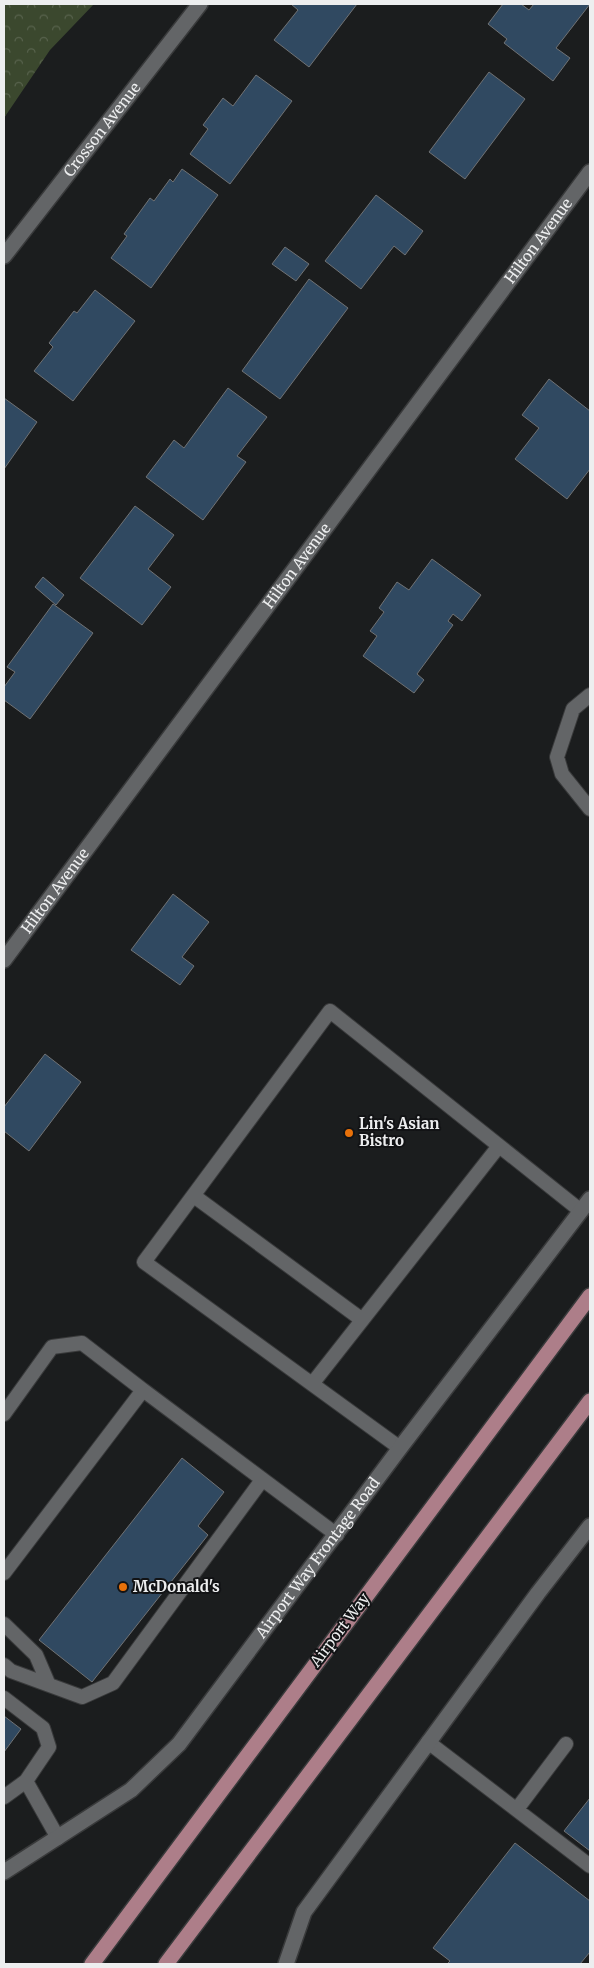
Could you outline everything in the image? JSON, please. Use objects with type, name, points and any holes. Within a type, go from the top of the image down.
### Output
[{"type":"main road","name":"Airport Way","points":[[92,1964],[590,1296]]},
{"type":"main road","points":[[166,1964],[590,1402]]},
{"type":"street","name":"Crosson Avenue","points":[[4,256],[200,4]]},
{"type":"street","name":"Hilton Avenue","points":[[4,960],[590,172]]},
{"type":"street","name":"Airport Way Frontage Road","points":[[4,1872],[131,1790],[179,1744],[337,1535],[400,1448],[586,1205]]},
{"type":"street","points":[[286,1964],[304,1912],[428,1742],[590,1526]]},
{"type":"lane","points":[[590,695],[573,710],[557,757],[562,774],[590,809]]},
{"type":"lane","points":[[400,1448],[144,1262],[330,1010],[499,1146],[586,1205]]},
{"type":"lane","points":[[312,1384],[361,1319],[499,1146]]},
{"type":"lane","points":[[194,1196],[361,1319]]},
{"type":"lane","points":[[4,1414],[52,1347],[82,1343],[337,1535]]},
{"type":"lane","points":[[4,1573],[143,1390]]},
{"type":"lane","points":[[4,1665],[11,1671],[82,1697],[113,1683],[262,1480]]},
{"type":"lane","points":[[4,1624],[36,1655],[48,1683]]},
{"type":"lane","points":[[4,1698],[42,1728],[49,1747],[26,1781],[4,1797]]},
{"type":"lane","points":[[428,1742],[590,1866]]},
{"type":"lane","points":[[517,1809],[566,1744]]},
{"type":"lane","points":[[26,1781],[58,1838]]},
{"type":"green space","points":[[4,4],[94,4],[50,50],[4,118]]},
{"type":"building","points":[[291,4],[357,4],[309,67],[274,40],[298,10]]},
{"type":"building","points":[[503,4],[521,4],[529,10],[534,4],[590,4],[556,48],[570,58],[553,81],[504,43],[507,39],[488,24]]},
{"type":"building","points":[[489,72],[525,99],[465,179],[429,152]]},
{"type":"building","points":[[256,75],[292,101],[230,184],[190,154],[208,129],[203,125],[223,98],[233,106]]},
{"type":"building","points":[[182,169],[218,195],[151,288],[111,258],[127,236],[124,234],[150,198],[154,201],[170,179],[173,182]]},
{"type":"building","points":[[376,195],[423,231],[405,255],[394,246],[361,289],[325,261]]},
{"type":"building","points":[[285,247],[309,264],[296,281],[272,264]]},
{"type":"building","points":[[309,279],[348,308],[280,399],[242,371]]},
{"type":"building","points":[[95,290],[135,321],[73,401],[34,371],[53,347],[49,343],[74,311],[77,313]]},
{"type":"building","points":[[549,379],[590,411],[590,469],[567,499],[515,459],[539,428],[522,415]]},
{"type":"building","points":[[228,388],[267,417],[237,456],[246,462],[203,520],[146,477],[174,440],[184,448]]},
{"type":"building","points":[[4,398],[37,422],[4,469]]},
{"type":"building","points":[[135,506],[174,535],[148,569],[171,587],[142,625],[80,578]]},
{"type":"building","points":[[432,559],[481,595],[462,621],[453,614],[448,621],[453,625],[417,674],[424,680],[414,693],[363,656],[377,636],[370,631],[384,612],[379,608],[397,582],[409,590]]},
{"type":"building","points":[[43,577],[64,595],[56,605],[35,587]]},
{"type":"building","points":[[53,604],[93,633],[30,719],[4,700],[4,687],[15,672],[7,667]]},
{"type":"building","points":[[173,894],[209,922],[182,957],[194,966],[180,985],[131,950]]},
{"type":"building","points":[[45,1054],[81,1082],[29,1151],[4,1131],[4,1107]]},
{"type":"building","name":"McDonald's","points":[[182,1458],[224,1492],[198,1526],[208,1535],[92,1682],[39,1640]]},
{"type":"building","points":[[4,1716],[21,1729],[4,1752]]},
{"type":"building","points":[[590,1798],[590,1851],[564,1831]]},
{"type":"building","points":[[515,1843],[590,1901],[590,1952],[580,1964],[447,1964],[450,1961],[433,1948]]},
{"type":"place","name":"Lin's Asian Bistro","points":[[349,1133]]},
{"type":"place","name":"McDonald's","points":[[123,1587]]}]
